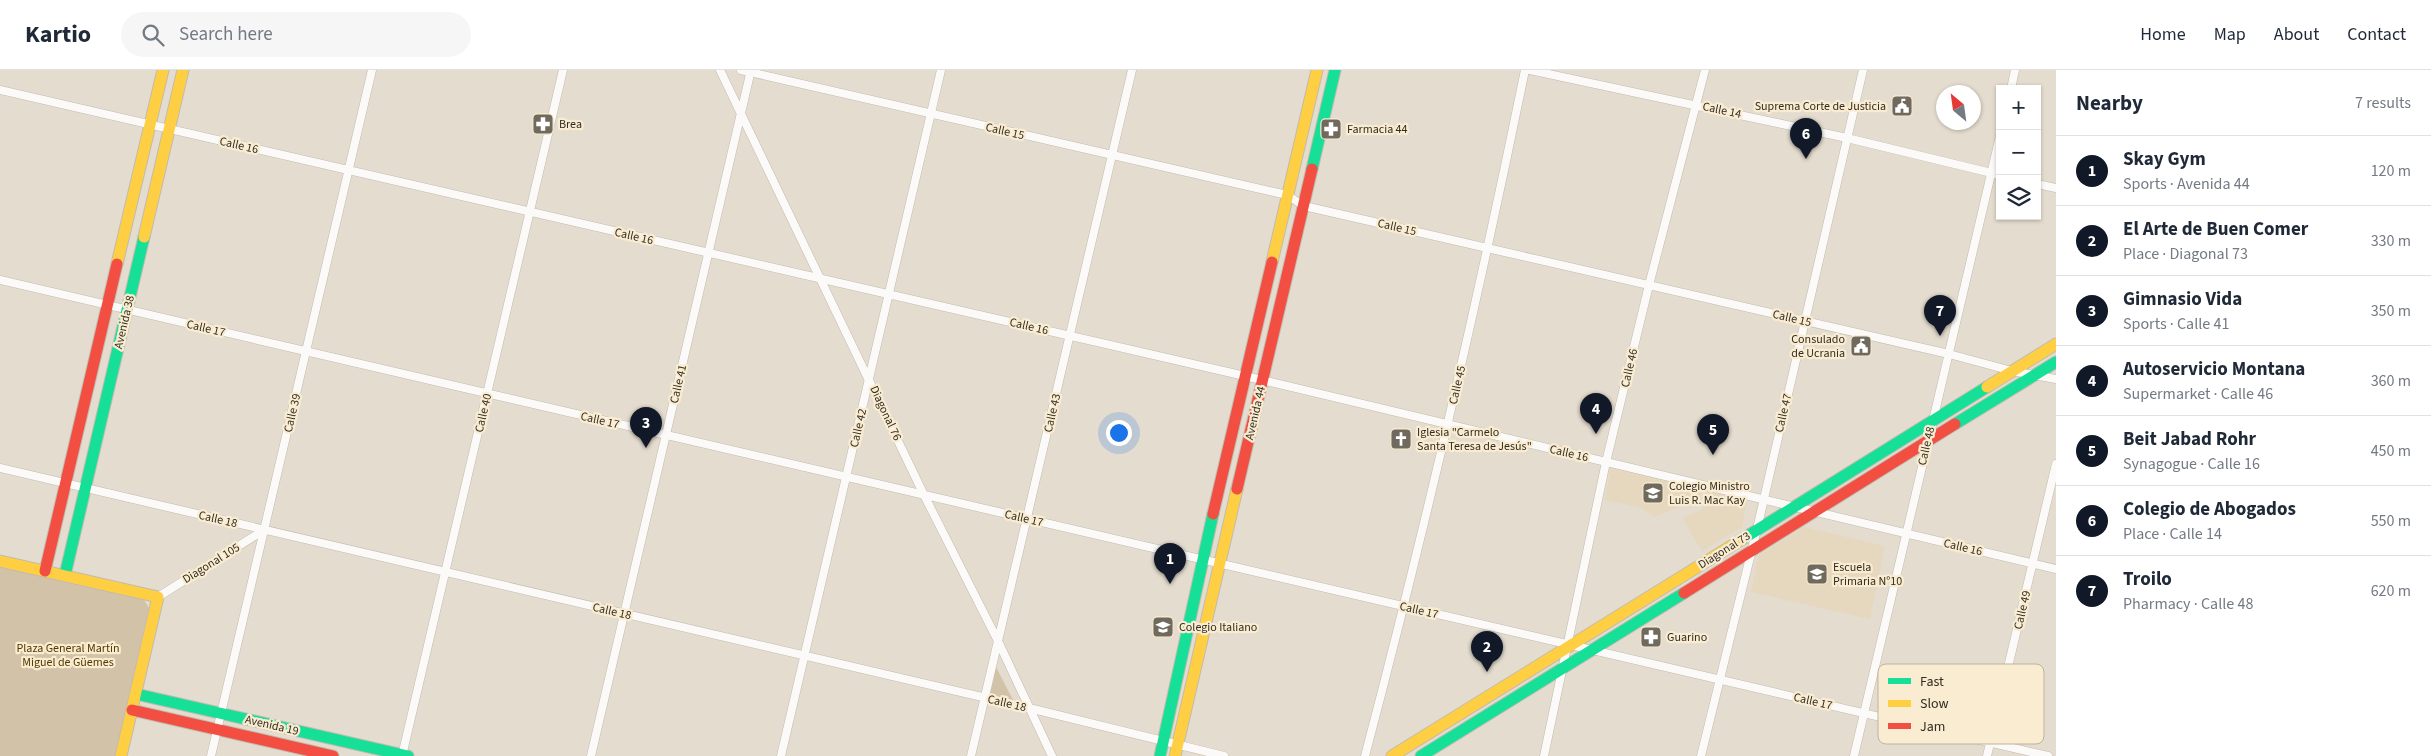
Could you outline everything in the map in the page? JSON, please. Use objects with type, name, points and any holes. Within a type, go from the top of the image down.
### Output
[{"type":"main road","name":"Avenida 38","points":[[45,571],[109,306],[163,70]]},
{"type":"main road","name":"Avenida 38","points":[[64,575],[183,70]]},
{"type":"main road","name":"Avenida 44","points":[[1160,756],[1202,560],[1317,70]]},
{"type":"main road","name":"Avenida 44","points":[[1176,750],[1335,70]]},
{"type":"main road","name":"Diagonal 73","points":[[1392,756],[2056,344]]},
{"type":"main road","name":"Diagonal 73","points":[[1422,756],[2056,362]]},
{"type":"main road","points":[[0,561],[158,596],[121,756]]},
{"type":"main road","name":"Avenida 19","points":[[136,694],[404,756]]},
{"type":"main road","name":"Avenida 19","points":[[132,710],[333,756]]},
{"type":"street","name":"Calle 39","points":[[211,756],[372,70]]},
{"type":"street","name":"Calle 40","points":[[404,756],[445,572],[563,70]]},
{"type":"street","name":"Diagonal 76","points":[[720,70],[924,495],[998,641],[1052,756]]},
{"type":"street","name":"Calle 15","points":[[741,70],[1287,195],[1304,206],[1949,354],[2012,371],[2056,379]]},
{"type":"street","name":"Calle 42","points":[[781,756],[941,70]]},
{"type":"street","name":"Calle 43","points":[[971,756],[1132,70]]},
{"type":"street","name":"Calle 45","points":[[1365,756],[1448,424],[1488,248],[1525,70]]},
{"type":"street","name":"Calle 14","points":[[1530,70],[1847,138],[1996,174]]},
{"type":"street","name":"Calle 46","points":[[1544,756],[1606,462],[1649,285],[1705,70]]},
{"type":"street","name":"Calle 47","points":[[1701,756],[1752,551],[1863,70]]},
{"type":"street","points":[[2012,85],[2015,70]]},
{"type":"street","name":"Calle 41","points":[[591,756],[750,71]]},
{"type":"street","name":"Calle 16","points":[[0,90],[822,281],[889,294],[1263,380],[2056,569]]},
{"type":"street","name":"Calle 48","points":[[1854,756],[1926,442],[1949,354],[1996,152]]},
{"type":"street","points":[[2041,185],[2056,188]]},
{"type":"street","name":"Calle 17","points":[[0,280],[1404,606],[1568,646],[1878,716]]},
{"type":"street","name":"Calle 49","points":[[2009,664],[2056,464]]},
{"type":"street","name":"Calle 18","points":[[0,468],[985,697],[1163,741],[1176,750],[1224,756]]},
{"type":"street","name":"Diagonal 105","points":[[158,596],[264,530]]},
{"type":"street","name":"Calle 17","points":[[1994,744],[2048,756]]},
{"type":"shaded area","name":"Colegio Ministro Luis R. Mac Kay","points":[[1611,465],[1701,486],[1700,499],[1654,517],[1642,508],[1605,500]]},
{"type":"shaded area","points":[[1706,491],[1747,500],[1742,527],[1702,551],[1682,518],[1703,509]]},
{"type":"shaded area","name":"Escuela Primaria N°10","points":[[1804,527],[1885,546],[1870,619],[1751,592],[1758,556]]},
{"type":"green space","name":"Plaza General Martín Miguel de Güemes","points":[[0,567],[144,600],[149,608],[115,756],[0,756]]},
{"type":"green space","points":[[996,667],[1013,700],[990,695]]},
{"type":"traffic: fast","points":[[1312,169],[1335,70]]},
{"type":"traffic: fast","points":[[65,575],[144,237]]},
{"type":"traffic: fast","points":[[1955,424],[2056,362]]},
{"type":"traffic: fast","points":[[1741,540],[1987,387]]},
{"type":"traffic: fast","points":[[1160,756],[1213,514]]},
{"type":"traffic: fast","points":[[1421,756],[1684,593]]},
{"type":"traffic: fast","points":[[136,694],[408,756]]},
{"type":"traffic: slow","points":[[117,264],[163,70]]},
{"type":"traffic: slow","points":[[144,237],[183,70]]},
{"type":"traffic: slow","points":[[1272,262],[1317,70]]},
{"type":"traffic: slow","points":[[1987,387],[2056,344]]},
{"type":"traffic: slow","points":[[1175,756],[1237,489]]},
{"type":"traffic: slow","points":[[1392,756],[1741,540]]},
{"type":"traffic: slow","points":[[0,561],[158,597],[121,756]]},
{"type":"traffic: jam","points":[[1237,489],[1312,169]]},
{"type":"traffic: jam","points":[[1213,514],[1272,262]]},
{"type":"traffic: jam","points":[[45,571],[117,264]]},
{"type":"traffic: jam","points":[[1684,593],[1955,424]]},
{"type":"traffic: jam","points":[[132,710],[333,756]]},
{"type":"place","name":"Suprema Corte de Justicia","points":[[1902,106]]},
{"type":"place","name":"Brea","points":[[543,124]]},
{"type":"place","name":"Farmacia 44","points":[[1331,129]]},
{"type":"place","name":"Colegio de Abogados","points":[[1806,159]]},
{"type":"place","name":"Troilo","points":[[1940,336]]},
{"type":"place","name":"Consulado de Ucrania","points":[[1861,346]]},
{"type":"place","name":"Autoservicio Montana","points":[[1596,434]]},
{"type":"place","name":"Iglesia \"Carmelo Santa Teresa de Jesús\"","points":[[1401,439]]},
{"type":"place","name":"Gimnasio Vida","points":[[646,448]]},
{"type":"place","name":"Beit Jabad Rohr","points":[[1713,455]]},
{"type":"place","name":"Colegio Ministro Luis R. Mac Kay","points":[[1653,493]]},
{"type":"place","name":"Escuela Primaria N°10","points":[[1817,574]]},
{"type":"place","name":"Skay Gym","points":[[1170,584]]},
{"type":"place","name":"Colegio Italiano","points":[[1163,627]]},
{"type":"place","name":"Guarino","points":[[1651,637]]},
{"type":"place","name":"El Arte de Buen Comer","points":[[1487,672]]}]
